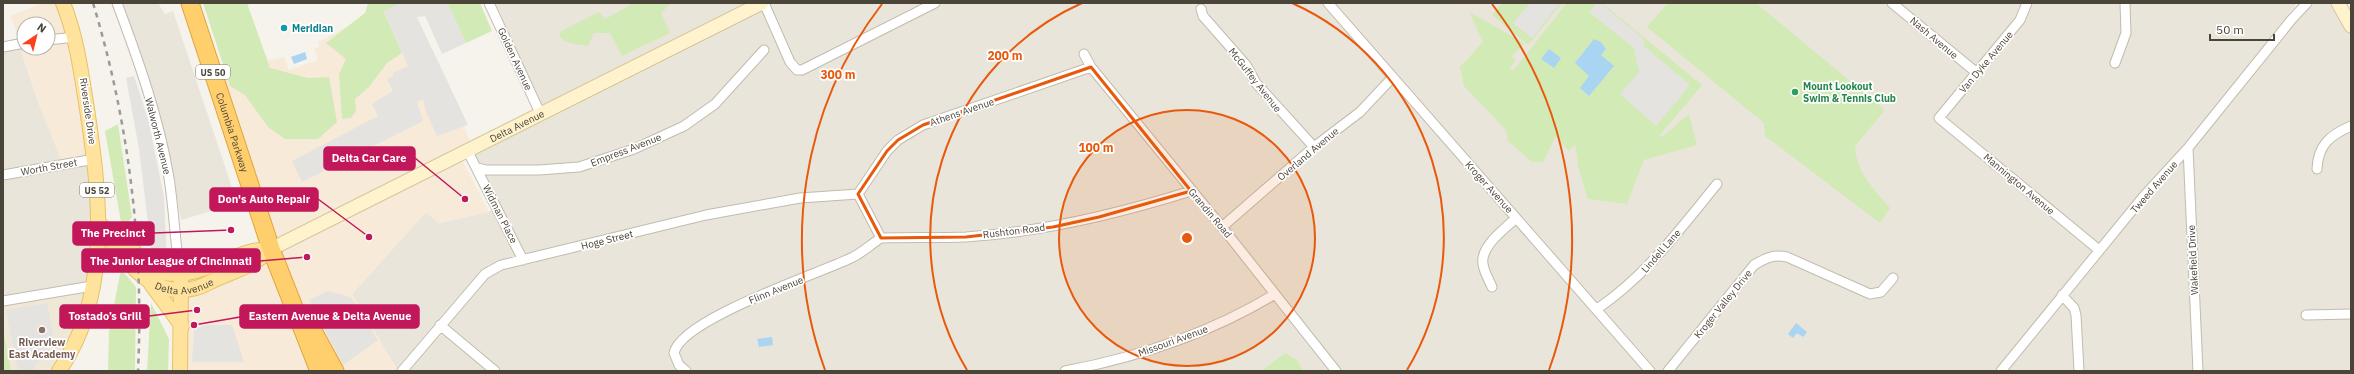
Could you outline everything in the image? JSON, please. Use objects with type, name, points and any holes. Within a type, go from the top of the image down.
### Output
[{"type":"highway","name":"Columbia Parkway","points":[[190,3],[284,284],[319,371]]},
{"type":"highway","name":"Columbia Parkway","points":[[284,284],[335,371]]},
{"type":"highway","points":[[311,351],[329,371]]},
{"type":"main road","name":"Riverside Drive","points":[[63,3],[75,36],[95,159],[98,221]]},
{"type":"main road","name":"Delta Avenue","points":[[98,221],[133,268],[151,284],[165,289],[182,290],[197,288],[260,261],[272,249],[763,3]]},
{"type":"main road","points":[[2338,3],[2351,26]]},
{"type":"main road","name":"Delta Avenue","points":[[98,221],[121,236],[148,265],[166,274],[180,274],[253,251],[272,249]]},
{"type":"main road","name":"US 52","points":[[59,371],[79,333],[92,286],[99,252],[98,221]]},
{"type":"main road","points":[[180,274],[182,290],[180,371]]},
{"type":"main road","points":[[151,284],[182,326]]},
{"type":"street","name":"Walworth Avenue","points":[[118,3],[146,85],[160,138],[169,178],[180,274]]},
{"type":"street","name":"Golden Avenue","points":[[489,3],[541,115]]},
{"type":"street","points":[[763,3],[790,62],[797,70],[807,68],[935,3]]},
{"type":"street","name":"Kroger Avenue","points":[[1328,3],[1392,78],[1650,371]]},
{"type":"street","name":"Nash Avenue","points":[[1892,3],[1977,73]]},
{"type":"street","name":"Van Dyke Avenue","points":[[1939,118],[2020,20],[2027,3]]},
{"type":"street","points":[[2115,63],[2126,33],[2125,3]]},
{"type":"street","name":"Tweed Avenue","points":[[2001,371],[2099,250],[2188,148],[2292,19],[2308,3]]},
{"type":"street","name":"McGuffey Avenue","points":[[1201,9],[1203,16],[1246,66],[1256,83],[1314,147]]},
{"type":"street","points":[[56,39],[75,36]]},
{"type":"street","points":[[3,47],[16,45]]},
{"type":"street","name":"Empress Avenue","points":[[477,168],[486,170],[579,168],[634,149],[684,126],[715,104],[764,50]]},
{"type":"street","name":"Grandin Road","points":[[1084,54],[1091,67],[1222,227],[1336,371]]},
{"type":"street","name":"Athens Avenue","points":[[858,194],[887,151],[898,140],[923,125],[1091,67]]},
{"type":"street","name":"Overland Avenue","points":[[1222,227],[1314,147],[1360,112],[1392,78]]},
{"type":"street","name":"Mannington Avenue","points":[[1939,118],[2099,250]]},
{"type":"street","points":[[2317,169],[2317,160],[2323,145],[2334,133],[2351,126]]},
{"type":"street","name":"Wakefield Drive","points":[[2188,148],[2198,371]]},
{"type":"street","points":[[467,150],[477,168]]},
{"type":"street","name":"Worth Street","points":[[3,175],[95,159]]},
{"type":"street","name":"Widman Place","points":[[477,168],[523,260]]},
{"type":"street","name":"Lindell Lane","points":[[1597,309],[1630,285],[1656,259],[1717,184]]},
{"type":"street","name":"Rushton Road","points":[[881,238],[966,237],[1053,227],[1135,208],[1191,190]]},
{"type":"street","points":[[858,194],[881,238]]},
{"type":"street","name":"Hoge Street","points":[[402,371],[485,274],[502,265],[706,215],[800,198],[858,194]]},
{"type":"street","points":[[1492,287],[1483,267],[1483,255],[1486,248],[1516,218]]},
{"type":"street","name":"Flinn Avenue","points":[[686,371],[675,359],[675,348],[680,340],[700,325],[748,301],[853,257],[881,238]]},
{"type":"street","name":"Kroger Valley Drive","points":[[1668,371],[1754,265],[1766,257],[1777,255],[1787,257],[1870,294],[1881,292],[1893,278]]},
{"type":"street","points":[[3,301],[92,286]]},
{"type":"street","name":"Missouri Avenue","points":[[1065,371],[1137,354],[1171,344],[1237,316],[1275,294]]},
{"type":"street","points":[[2062,295],[2074,308],[2076,315],[2079,371]]},
{"type":"street","points":[[2306,316],[2351,314]]},
{"type":"street","points":[[440,325],[496,371]]},
{"type":"highlighted area","points":[[1091,67],[1191,191],[1099,217],[1053,227],[966,237],[881,238],[858,194],[887,151],[898,140],[923,125]]},
{"type":"shaded area","points":[[42,3],[63,3],[95,159],[63,164],[40,107],[23,57],[56,56],[56,16],[16,16],[16,30],[10,16]]},
{"type":"shaded area","points":[[123,3],[158,3],[165,14],[173,11],[230,181],[235,204],[181,220],[167,150],[149,80]]},
{"type":"shaded area","points":[[392,3],[407,3],[473,147],[459,154],[489,212],[438,223],[426,212],[352,294],[398,371],[179,371],[180,283],[272,249],[213,72],[284,57],[289,70],[318,60],[314,49],[319,47],[318,42]]},
{"type":"shaded area","points":[[400,3],[447,3],[466,43],[442,54],[425,16],[417,17],[468,125],[437,136],[426,112],[423,99],[417,102],[423,121],[302,182],[292,161],[378,116],[372,104],[393,91],[387,79],[393,76],[393,73],[408,66],[384,11]]},
{"type":"shaded area","points":[[490,3],[2297,3],[2199,134],[2307,3],[2338,3],[2351,26],[2351,371],[398,371],[352,294],[426,212],[439,223],[489,212],[495,205],[467,150],[541,115]]},
{"type":"shaded area","points":[[1530,3],[1560,3],[1532,38],[1513,23]]},
{"type":"shaded area","points":[[1597,3],[1600,3],[1640,36],[1645,42],[1643,45],[1690,85],[1656,126],[1620,94],[1639,72],[1634,48],[1589,12]]},
{"type":"shaded area","points":[[16,45],[16,56],[23,56],[40,107],[63,164],[95,159],[92,286],[3,301],[3,47]]},
{"type":"shaded area","points":[[134,76],[148,119],[164,197],[167,262],[152,256],[139,149],[126,78]]},
{"type":"shaded area","name":"Riverview East Academy","points":[[92,286],[59,371],[3,371],[3,301]]},
{"type":"shaded area","points":[[328,291],[351,297],[378,340],[343,365],[309,300]]},
{"type":"shaded area","points":[[47,303],[54,340],[32,371],[18,371],[6,310]]},
{"type":"shaded area","points":[[206,325],[232,325],[244,362],[192,362],[194,329]]},
{"type":"green space","points":[[203,3],[247,3],[270,68],[308,78],[329,77],[337,122],[318,139],[285,139],[268,127],[245,95],[230,86]]},
{"type":"green space","points":[[368,3],[400,3],[384,12],[402,53],[387,63],[369,87],[355,99],[356,111],[351,118],[342,119],[339,74],[346,59],[326,43],[365,13]]},
{"type":"green space","points":[[447,3],[480,3],[492,31],[466,43]]},
{"type":"green space","points":[[634,3],[671,3],[661,13],[670,33],[622,56],[610,33],[594,33],[588,46],[569,43],[562,39],[559,35],[561,31],[599,12],[605,19]]},
{"type":"green space","points":[[1502,3],[1562,3],[1528,45],[1492,15]]},
{"type":"green space","points":[[1567,3],[1602,3],[1702,85],[1660,135],[1662,137],[1689,114],[1697,145],[1644,160],[1627,204],[1588,199],[1579,170],[1575,144],[1569,151],[1556,136],[1543,162],[1532,162],[1508,141],[1506,130],[1464,86],[1460,67],[1483,42],[1469,12],[1524,43],[1512,57],[1516,60],[1510,68],[1513,71]]},
{"type":"green space","name":"Mount Lookout Swim & Tennis Club","points":[[1668,3],[1756,3],[1885,110],[1855,146],[1856,155],[1862,172],[1872,187],[1890,208],[1880,223],[1765,136],[1764,123],[1647,27]]},
{"type":"green space","points":[[118,124],[132,217],[126,225],[121,222],[105,131]]},
{"type":"green space","points":[[121,269],[136,287],[135,371],[108,371],[109,332]]},
{"type":"green space","points":[[151,303],[169,339],[168,371],[147,371]]},
{"type":"green space","points":[[3,330],[11,371],[3,371]]},
{"type":"green space","points":[[1285,353],[1298,361],[1303,371],[1261,371]]},
{"type":"water","points":[[1594,39],[1601,42],[1606,49],[1601,55],[1614,66],[1589,96],[1580,88],[1589,76],[1575,63]]},
{"type":"water","points":[[1549,49],[1561,58],[1554,68],[1541,59]]},
{"type":"water","points":[[305,52],[307,59],[294,64],[291,57]]},
{"type":"water","points":[[1796,323],[1807,332],[1803,337],[1797,333],[1793,338],[1788,334]]},
{"type":"water","points":[[772,337],[773,345],[759,347],[757,339]]},
{"type":"railway","points":[[93,3],[106,48],[116,93],[125,139],[131,185],[139,278],[138,371]]},
{"type":"place","name":"Meridian","points":[[284,28]]},
{"type":"place","name":"Mount Lookout Swim & Tennis Club","points":[[1795,92]]},
{"type":"place","name":"Delta Car Care","points":[[465,199]]},
{"type":"place","name":"The Precinct","points":[[231,230]]},
{"type":"place","name":"Don's Auto Repair","points":[[369,237]]},
{"type":"place","name":"The Junior League of Cincinnati","points":[[307,257]]},
{"type":"place","name":"Tostado’s Grill","points":[[197,310]]},
{"type":"place","name":"Eastern Avenue & Delta Avenue","points":[[194,325]]},
{"type":"place","name":"Riverview East Academy","points":[[42,330]]}]
